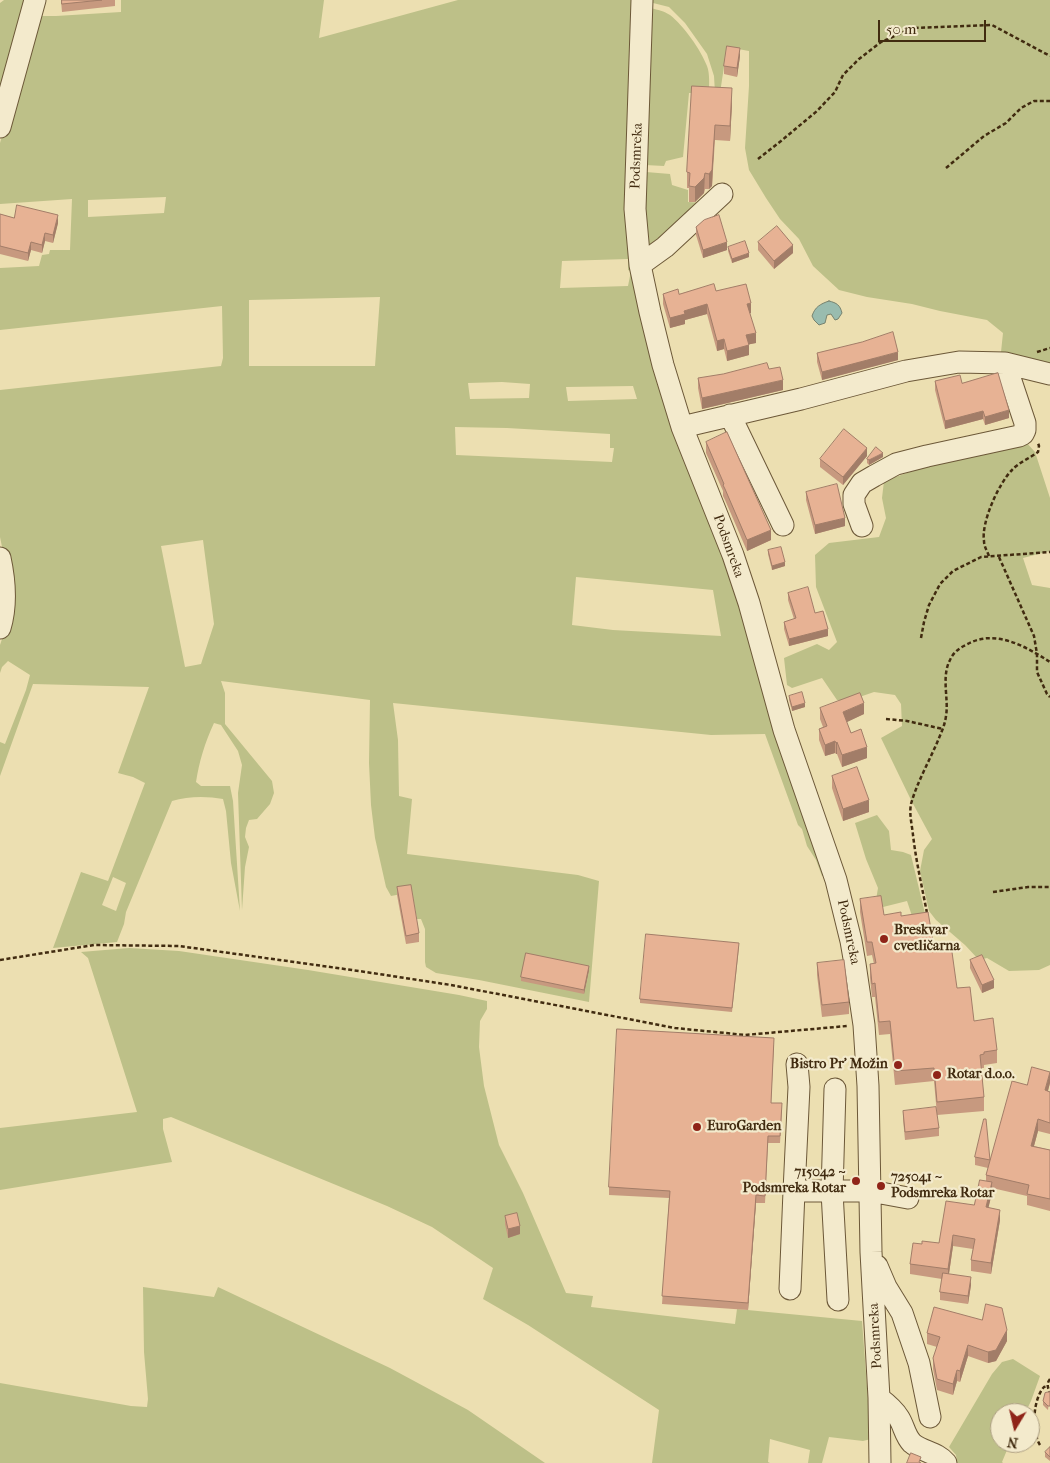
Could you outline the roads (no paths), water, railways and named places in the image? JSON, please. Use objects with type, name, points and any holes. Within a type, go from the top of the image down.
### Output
[{"type":"street","points":[[0,127],[35,0]]},
{"type":"street","name":"Podsmreka","points":[[642,0],[635,209],[640,265],[663,365],[682,427],[733,555],[749,603],[784,730],[836,880],[851,941],[864,1025],[868,1086],[871,1252],[880,1398],[880,1463]]},
{"type":"street","points":[[640,265],[665,247],[722,194]]},
{"type":"street","points":[[682,427],[801,399],[906,371],[959,362],[1005,363],[1050,374]]},
{"type":"street","points":[[862,526],[854,504],[854,495],[862,483],[874,476],[896,464],[1024,434],[1025,423],[1005,363]]},
{"type":"street","points":[[730,416],[783,525]]},
{"type":"street","points":[[0,558],[5,590],[0,628]]},
{"type":"street","points":[[790,1289],[799,1086],[797,1064]]},
{"type":"street","points":[[835,1090],[832,1192],[838,1300]]},
{"type":"street","points":[[794,1191],[870,1191],[908,1198]]},
{"type":"street","points":[[871,1252],[886,1288],[902,1314],[919,1364],[930,1417]]},
{"type":"street","points":[[880,1398],[891,1407],[907,1437],[913,1444],[942,1458],[946,1463]]},
{"type":"place","name":"Breskvar cvetličarna","points":[[884,939]]},
{"type":"place","name":"Bistro Pr' Možin","points":[[898,1065]]},
{"type":"place","name":"Rotar d.o.o.","points":[[937,1075]]},
{"type":"place","name":"EuroGarden","points":[[697,1127]]},
{"type":"place","name":"715042 ~ Podsmreka Rotar","points":[[856,1181]]},
{"type":"place","name":"725041 ~ Podsmreka Rotar","points":[[881,1186]]}]
